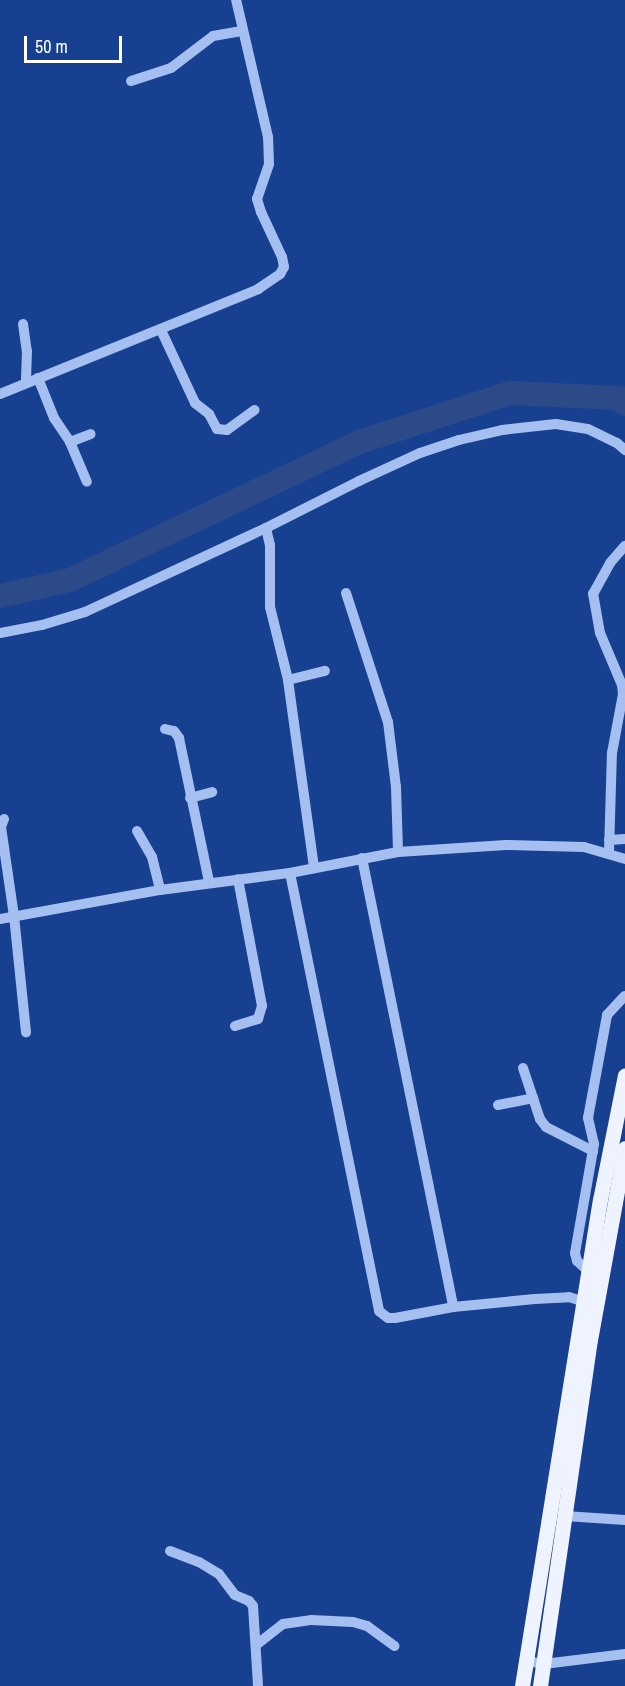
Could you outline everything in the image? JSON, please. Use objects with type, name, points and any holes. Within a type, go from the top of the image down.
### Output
[{"type":"main road","points":[[522,1686],[589,1272],[625,1075]]},
{"type":"main road","points":[[540,1686],[590,1340],[620,1206],[625,1148]]},
{"type":"street","points":[[0,394],[258,289],[280,274],[284,267],[258,199],[258,191],[268,174],[269,146],[236,0]]},
{"type":"street","points":[[130,81],[171,68],[213,36],[242,31]]},
{"type":"street","points":[[22,324],[27,351],[26,383]]},
{"type":"street","points":[[161,330],[195,403],[209,414],[217,429],[226,430],[255,410]]},
{"type":"street","points":[[38,378],[54,418],[70,442],[87,482]]},
{"type":"street","points":[[0,633],[42,625],[85,612],[420,453],[459,440],[502,430],[556,424],[588,429],[625,450]]},
{"type":"street","points":[[70,442],[91,434]]},
{"type":"street","points":[[266,528],[270,545],[270,607],[288,680],[314,868]]},
{"type":"street","points":[[609,852],[612,753],[623,694],[619,675],[600,633],[593,594],[597,582],[625,546]]},
{"type":"street","points":[[346,593],[388,722],[396,787],[398,852]]},
{"type":"street","points":[[288,680],[325,671]]},
{"type":"street","points":[[165,729],[174,731],[179,738],[209,882]]},
{"type":"street","points":[[190,798],[212,792]]},
{"type":"street","points":[[4,819],[1,827],[14,916],[26,1032]]},
{"type":"street","points":[[137,831],[152,857],[160,890]]},
{"type":"street","points":[[609,840],[625,839]]},
{"type":"street","points":[[0,918],[209,882],[290,873],[398,852],[506,845],[584,847],[609,852],[625,859]]},
{"type":"street","points":[[362,858],[453,1307]]},
{"type":"street","points":[[290,873],[379,1311],[388,1318],[395,1318],[453,1307],[569,1297],[584,1302]]},
{"type":"street","points":[[236,1026],[258,1019],[262,1006],[238,879]]},
{"type":"street","points":[[589,1272],[577,1261],[575,1253],[594,1141],[589,1131],[588,1118],[607,1015],[625,996]]},
{"type":"street","points":[[523,1068],[546,1127],[593,1151]]},
{"type":"street","points":[[498,1105],[533,1098]]},
{"type":"street","points":[[565,1516],[625,1520]]},
{"type":"street","points":[[170,1551],[199,1562],[219,1574],[235,1595],[249,1601],[255,1610],[258,1686]]},
{"type":"street","points":[[256,1645],[283,1624],[311,1620],[353,1622],[367,1626],[394,1646]]},
{"type":"street","points":[[526,1661],[544,1664],[625,1654]]},
{"type":"waterway","points":[[0,596],[70,580],[359,442],[510,393],[619,398],[625,404]]}]
